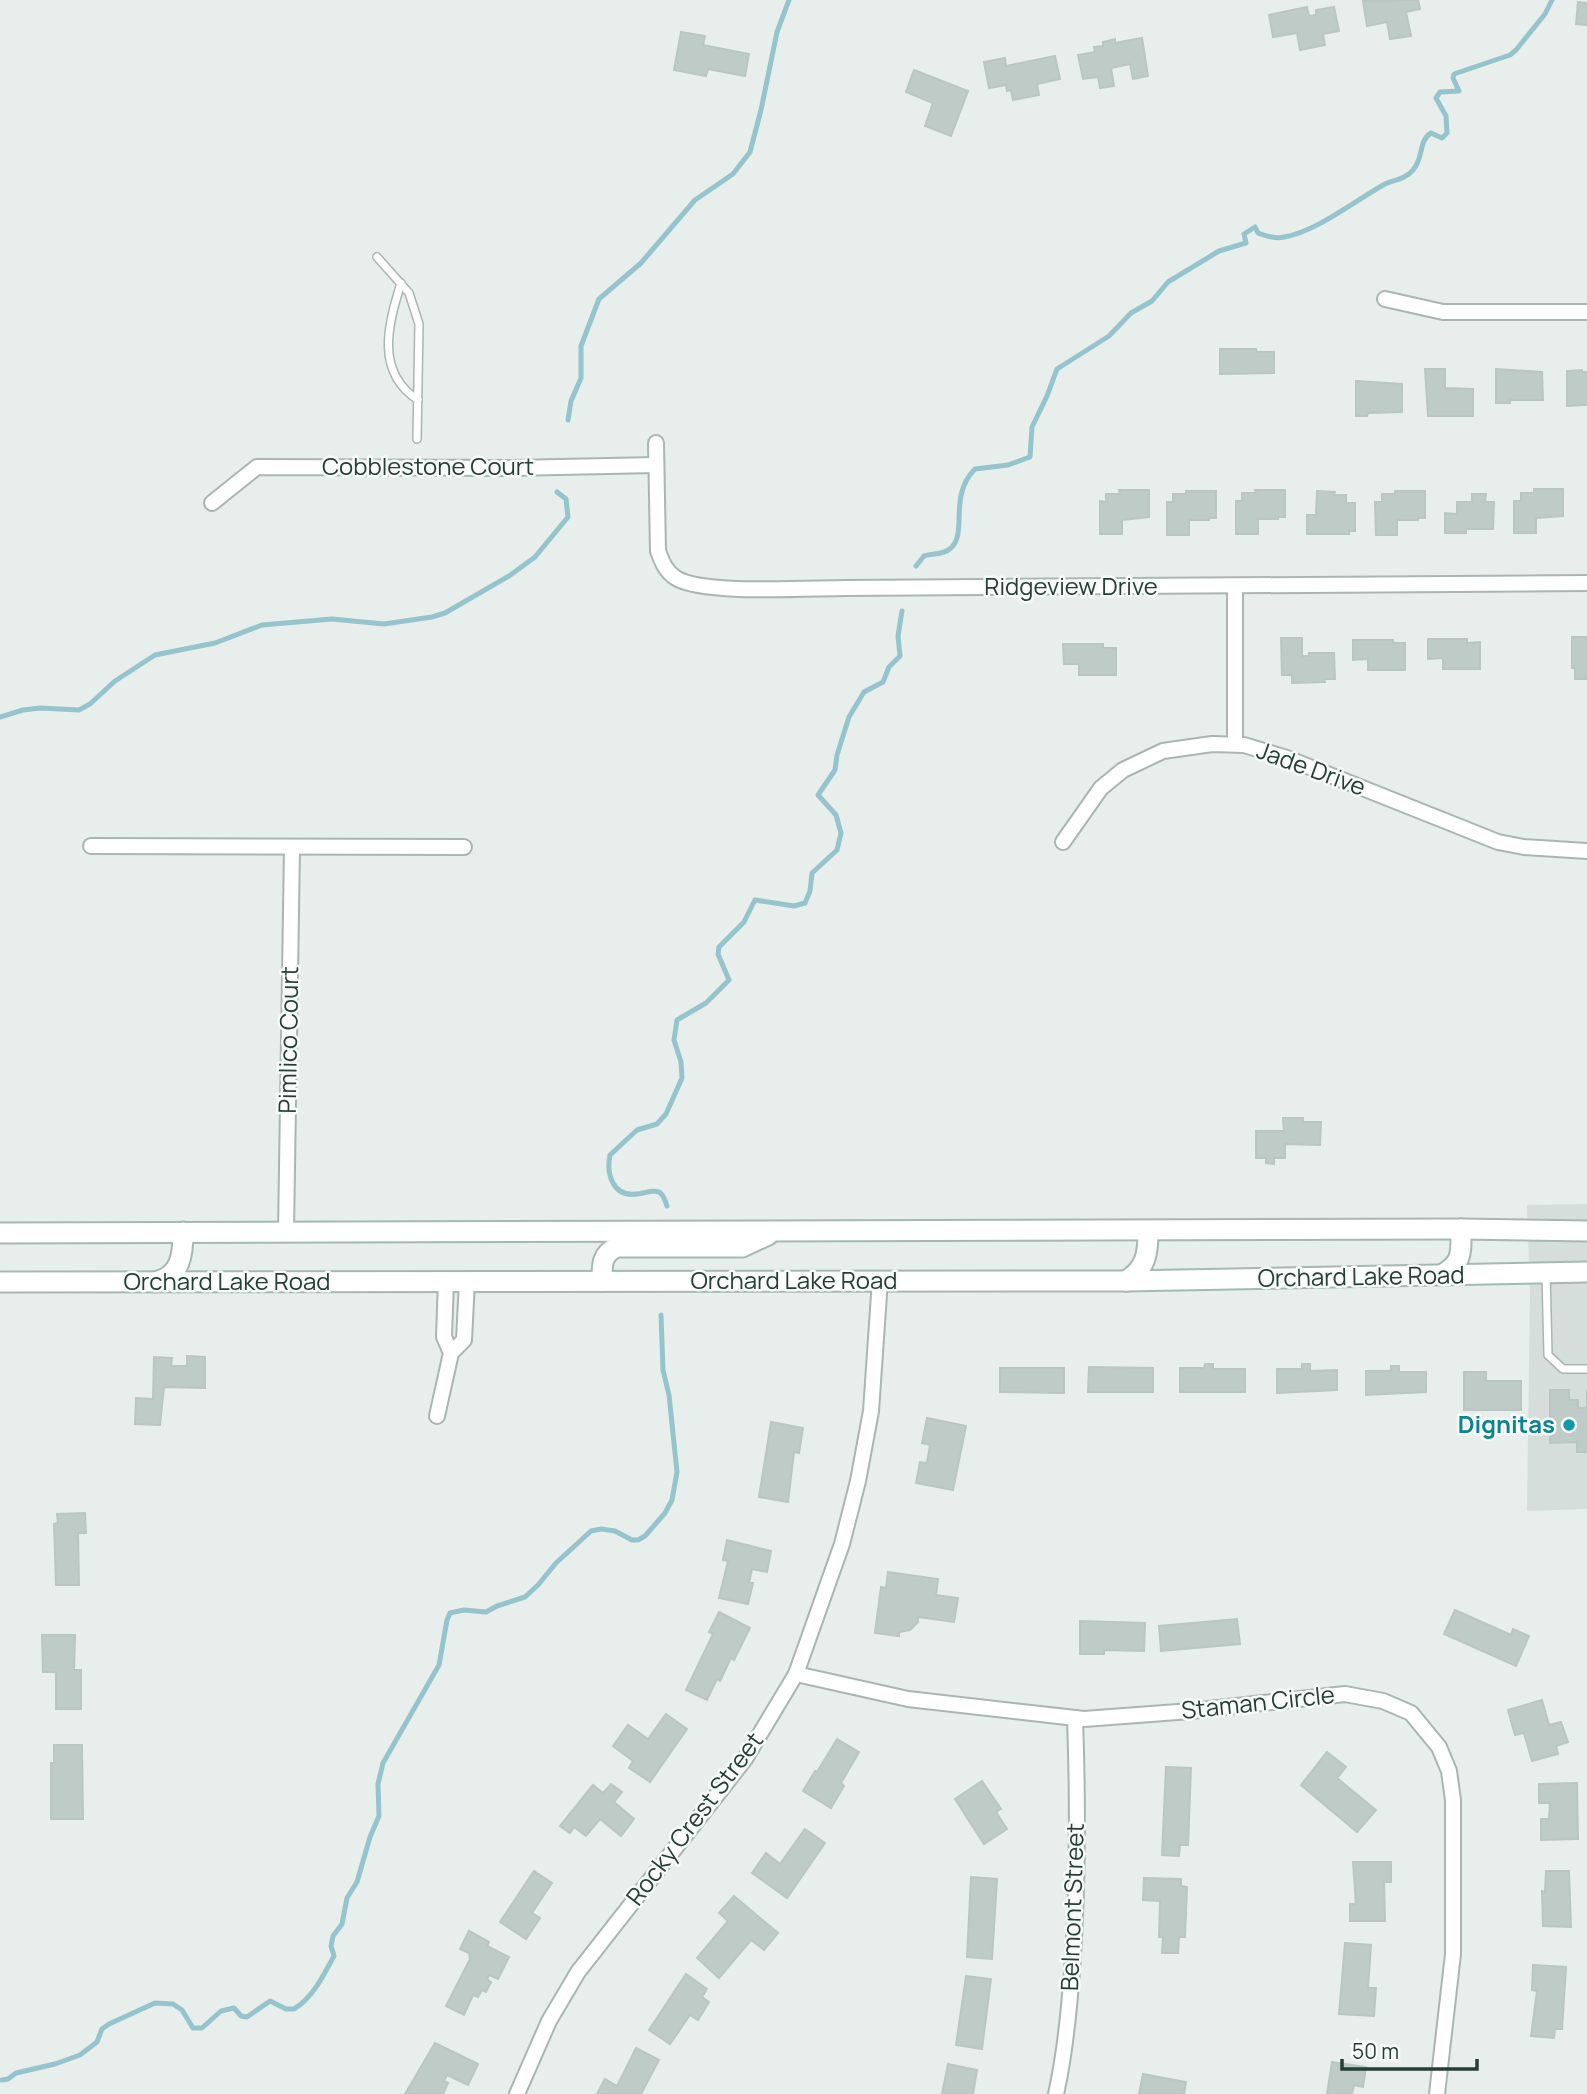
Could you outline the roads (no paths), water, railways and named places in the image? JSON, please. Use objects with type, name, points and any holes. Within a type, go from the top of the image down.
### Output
[{"type":"main road","name":"Orchard Lake Road","points":[[0,1233],[1461,1229],[1587,1231]]},
{"type":"main road","points":[[1441,1275],[1457,1264],[1461,1229]]},
{"type":"main road","points":[[1126,1280],[1142,1268],[1146,1259],[1148,1231]]},
{"type":"main road","points":[[150,1283],[172,1275],[179,1266],[183,1255],[183,1232]]},
{"type":"main road","points":[[602,1281],[602,1262],[608,1251],[617,1247],[742,1247],[775,1232]]},
{"type":"main road","name":"Orchard Lake Road","points":[[0,1282],[1126,1280],[1587,1272]]},
{"type":"street","points":[[1385,299],[1443,312],[1587,312]]},
{"type":"street","name":"Ridgeview Drive","points":[[656,443],[659,551],[664,566],[674,577],[688,584],[757,588],[1587,583]]},
{"type":"street","name":"Cobblestone Court","points":[[212,503],[257,467],[511,468],[656,465]]},
{"type":"street","points":[[1235,586],[1235,744]]},
{"type":"street","name":"Jade Drive","points":[[1063,842],[1101,788],[1123,769],[1163,751],[1212,744],[1244,744],[1287,758],[1498,842],[1524,847],[1587,851]]},
{"type":"street","points":[[91,846],[464,846]]},
{"type":"street","name":"Pimlico Court","points":[[286,1232],[292,848]]},
{"type":"street","points":[[446,1280],[444,1337],[451,1353]]},
{"type":"street","points":[[438,1416],[451,1353],[464,1340],[467,1280]]},
{"type":"street","name":"Rocky Crest Street","points":[[517,2094],[549,2021],[578,1972],[746,1759],[796,1674],[842,1544],[858,1481],[871,1411],[880,1280]]},
{"type":"street","name":"Staman Circle","points":[[796,1674],[908,1699],[1075,1718],[1123,1717],[1345,1694],[1383,1701],[1411,1713],[1439,1747],[1449,1771],[1453,1800],[1453,1954],[1437,2094]]},
{"type":"street","name":"Belmont Street","points":[[1056,2094],[1070,2005],[1074,1944],[1077,1873],[1075,1718]]},
{"type":"lane","points":[[377,257],[409,293],[419,324],[417,439]]},
{"type":"lane","points":[[401,283],[391,315],[388,338],[390,361],[395,379],[407,393],[418,400]]},
{"type":"lane","points":[[1546,1273],[1548,1356],[1563,1369],[1587,1369]]},
{"type":"waterway","points":[[568,420],[571,401],[581,378],[581,346],[599,299],[641,263],[695,200],[733,174],[750,152],[777,32],[789,0]]},
{"type":"waterway","points":[[916,566],[924,556],[945,552],[956,541],[962,490],[975,469],[1008,465],[1030,457],[1032,427],[1057,369],[1109,336],[1131,313],[1152,301],[1168,282],[1219,251],[1246,243],[1244,234],[1255,227],[1258,233],[1271,237],[1281,238],[1296,234],[1322,222],[1385,184],[1407,175],[1419,160],[1427,136],[1431,133],[1442,138],[1447,133],[1446,116],[1436,98],[1440,92],[1459,91],[1454,74],[1510,55],[1545,14],[1552,0]]},
{"type":"waterway","points":[[0,717],[40,708],[79,710],[90,704],[115,681],[155,655],[215,643],[262,625],[332,619],[384,624],[445,613],[509,576],[535,557],[568,517],[566,499],[557,492]]},
{"type":"waterway","points":[[667,1206],[659,1192],[628,1194],[617,1188],[610,1176],[610,1155],[637,1130],[657,1124],[666,1114],[682,1078],[681,1062],[674,1040],[677,1020],[706,1003],[729,980],[718,954],[719,947],[744,922],[755,900],[794,906],[805,903],[810,891],[812,873],[837,850],[841,833],[836,815],[818,795],[835,770],[849,717],[864,692],[883,682],[889,667],[900,656],[898,636],[902,611]]},
{"type":"waterway","points":[[2,2080],[16,2073],[80,2055],[97,2042],[102,2029],[109,2024],[155,2003],[173,2004],[182,2010],[193,2028],[202,2028],[221,2011],[234,2008],[241,2016],[247,2017],[270,2001],[286,2009],[294,2009],[307,1999],[334,1956],[331,1946],[333,1936],[342,1924],[347,1898],[357,1882],[379,1816],[378,1784],[383,1763],[439,1665],[450,1613],[464,1610],[486,1612],[525,1597],[556,1563],[591,1531],[615,1531],[632,1540],[638,1540],[645,1536],[665,1513],[672,1500],[677,1472],[669,1395],[663,1370],[661,1315]]},
{"type":"place","name":"Dignitas","points":[[1569,1425]]}]
